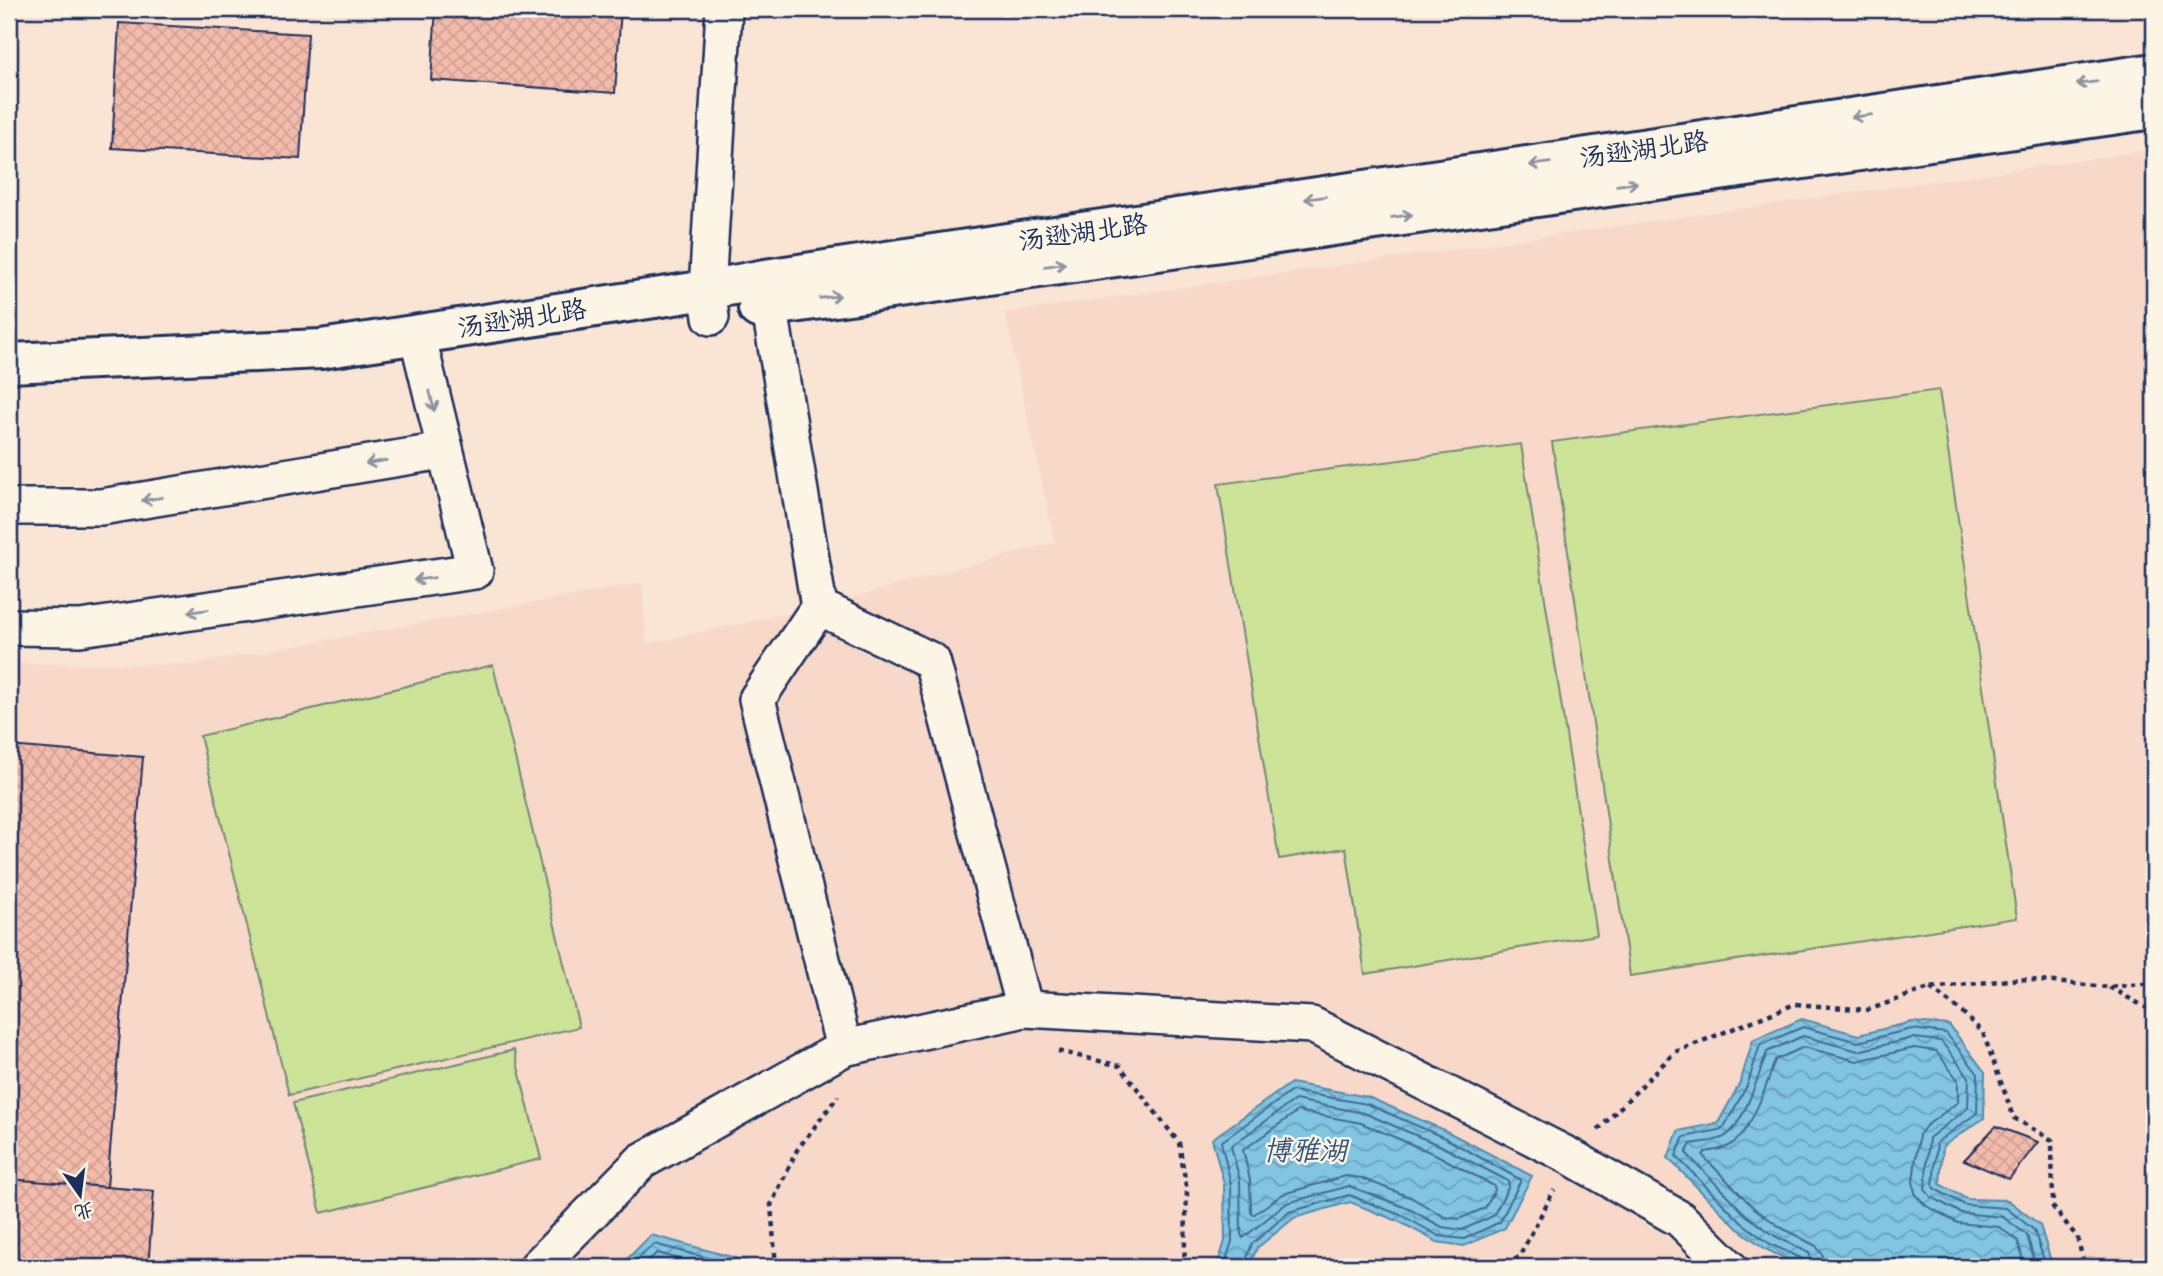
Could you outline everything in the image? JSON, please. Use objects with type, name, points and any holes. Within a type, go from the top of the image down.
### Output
[{"type":"main road","name":"汤逊湖北路","points":[[9,363],[419,347],[709,304],[2154,72]]},
{"type":"main road","name":"汤逊湖北路","points":[[767,293],[2154,110]]},
{"type":"main road","name":"汤逊湖北路","points":[[9,390],[323,375],[419,347]]},
{"type":"street","points":[[709,304],[724,9]]},
{"type":"street","points":[[767,293],[819,607],[757,699],[845,1048]]},
{"type":"street","points":[[9,627],[80,628],[475,571],[419,347]]},
{"type":"street","points":[[9,507],[101,507],[443,451]]},
{"type":"street","points":[[819,607],[932,661],[1026,1009]]},
{"type":"street","points":[[537,1267],[642,1161],[845,1048],[1026,1009],[1312,1025],[1570,1157],[1680,1219],[1730,1267]]},
{"type":"path","points":[[1485,1267],[1519,1257],[1570,1157],[1675,1052],[1795,1004],[1868,1010],[1929,988],[2020,979],[2108,987],[2154,983]]},
{"type":"path","points":[[2108,987],[2154,1012]]},
{"type":"path","points":[[1929,988],[1960,1010],[1983,1032],[2014,1118],[2052,1140],[2053,1207],[2077,1237],[2085,1267]]},
{"type":"path","points":[[1053,1050],[1120,1066],[1179,1143],[1187,1191],[1184,1267]]},
{"type":"path","points":[[776,1267],[771,1205],[797,1150],[845,1087]]},
{"type":"shaded area","points":[[2154,150],[2154,1267],[9,1267],[9,663],[190,665],[642,583],[646,644],[819,607],[1055,542],[1005,313]]},
{"type":"green space","points":[[1939,390],[2017,918],[1630,976],[1552,442]]},
{"type":"green space","points":[[1521,444],[1597,935],[1365,974],[1346,848],[1279,859],[1218,484]]},
{"type":"green space","points":[[493,665],[579,1027],[289,1095],[200,736]]},
{"type":"green space","points":[[514,1050],[541,1159],[321,1213],[293,1103]]},
{"type":"water","points":[[1802,1019],[1858,1035],[1912,1022],[1949,1025],[1985,1072],[1984,1118],[1943,1146],[1940,1184],[1967,1199],[2008,1200],[2040,1225],[2051,1261],[2045,1267],[1804,1267],[1767,1250],[1737,1228],[1668,1158],[1678,1131],[1718,1123],[1740,1083],[1753,1040]]},
{"type":"water","name":"博雅湖","points":[[1291,1083],[1368,1097],[1448,1132],[1532,1176],[1505,1228],[1464,1246],[1437,1242],[1400,1222],[1350,1202],[1294,1218],[1257,1248],[1249,1267],[1217,1267],[1225,1241],[1224,1184],[1212,1139]]},
{"type":"water","points":[[651,1235],[747,1261],[749,1267],[619,1267]]},
{"type":"building","points":[[436,9],[621,9],[615,93],[431,80]]},
{"type":"building","points":[[119,23],[308,34],[300,159],[112,148]]},
{"type":"building","points":[[9,746],[143,757],[107,1187],[9,1179]]},
{"type":"building","points":[[1996,1126],[2038,1142],[2009,1179],[1964,1160]]},
{"type":"building","points":[[9,1179],[154,1191],[148,1267],[9,1267]]}]
